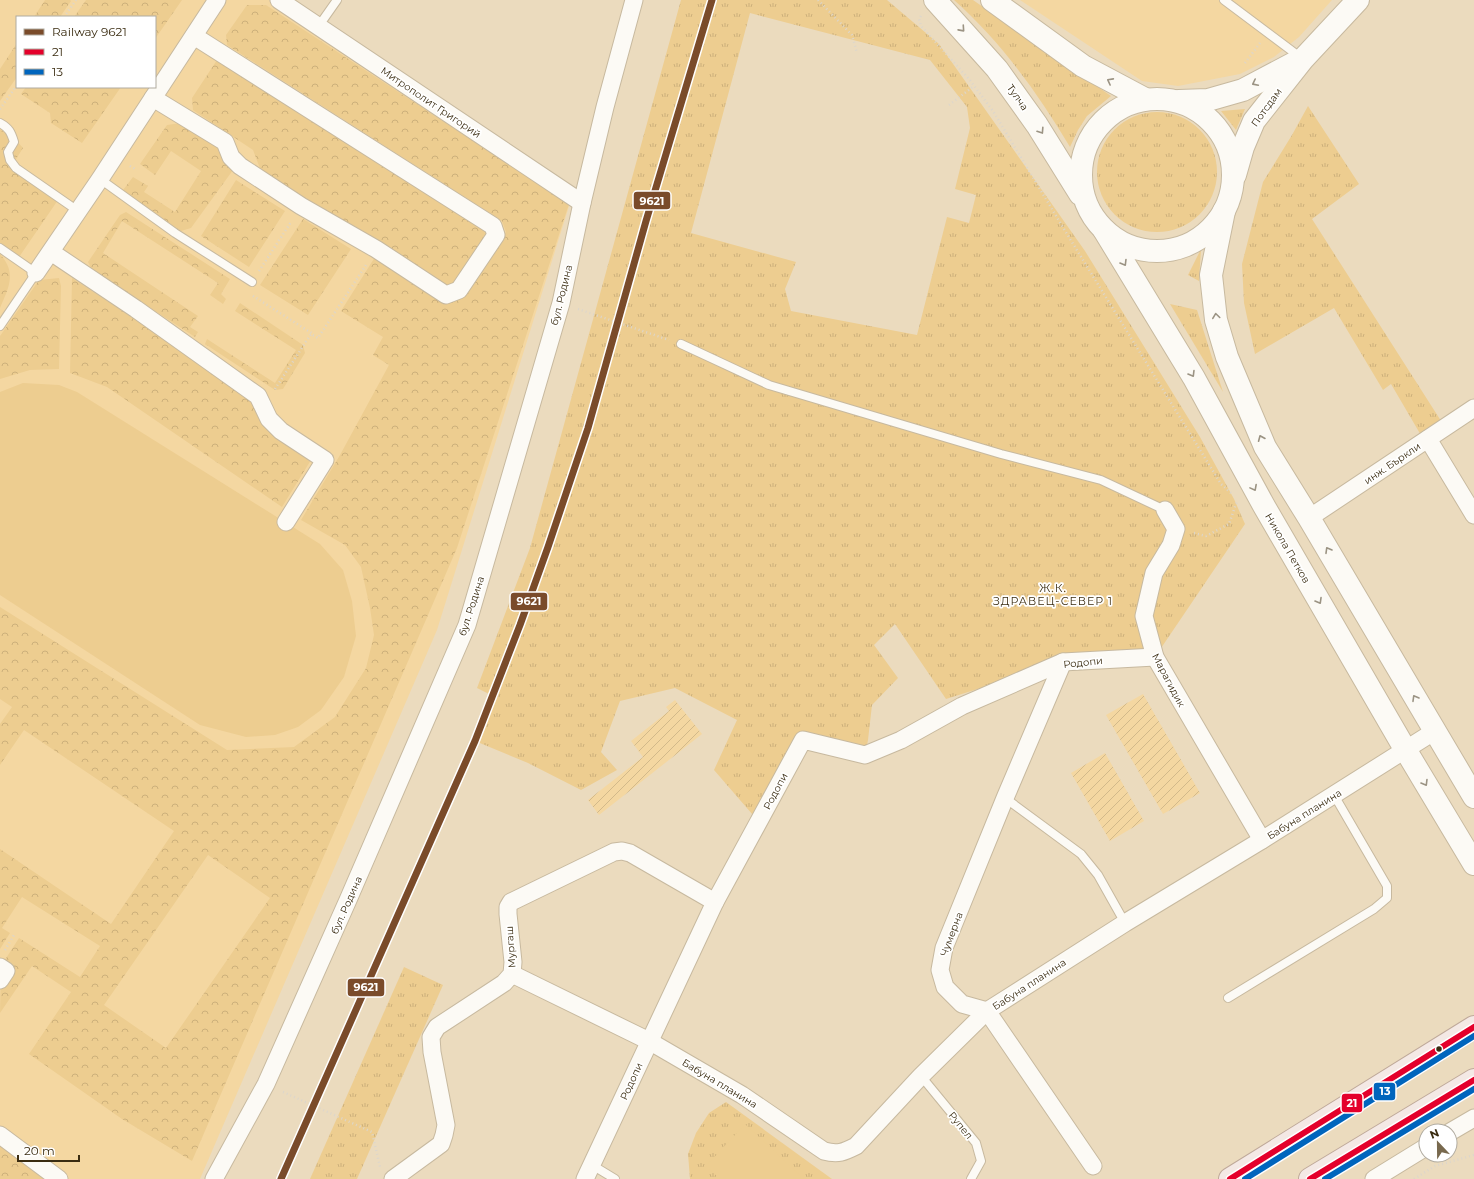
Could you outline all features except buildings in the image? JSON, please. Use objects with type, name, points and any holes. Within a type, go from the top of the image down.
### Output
[{"type":"main road","points":[[992,0],[1083,66],[1145,99]]},
{"type":"main road","name":"Потсдам","points":[[1224,211],[1230,198],[1243,147],[1254,121],[1302,59],[1358,0]]},
{"type":"main road","name":"Тулча","points":[[930,6],[997,69],[1038,125],[1094,218],[1104,230]]},
{"type":"main road","name":"Потсдам","points":[[1176,101],[1208,100],[1243,90],[1302,59]]},
{"type":"main road","points":[[1086,204],[1082,190],[1081,169],[1085,149],[1094,131],[1108,116],[1125,105],[1145,99],[1160,98],[1176,101],[1196,109],[1213,123],[1226,141],[1232,161],[1233,183]]},
{"type":"main road","points":[[1104,230],[1116,239],[1135,248],[1156,251],[1176,248],[1195,241],[1212,228],[1224,211]]},
{"type":"main road","points":[[1224,211],[1212,275],[1216,320],[1227,357],[1265,447],[1309,518],[1474,797]]},
{"type":"main road","name":"Никола Петков","points":[[1104,230],[1194,378],[1264,506],[1405,749],[1474,864]]},
{"type":"main road","points":[[1230,1179],[1474,1027]]},
{"type":"main road","points":[[1310,1179],[1474,1080]]},
{"type":"street","points":[[36,273],[100,179],[217,0]]},
{"type":"street","name":"Митрополит Григорий","points":[[279,0],[582,203]]},
{"type":"street","name":"бул. Родина","points":[[214,1179],[266,1084],[345,908],[466,625],[561,303],[582,203],[605,107],[634,0]]},
{"type":"street","points":[[153,98],[225,142],[231,157],[240,166],[301,206],[376,249],[446,294],[459,290],[496,235],[493,226],[194,36]]},
{"type":"street","points":[[51,252],[136,309],[258,396],[269,419],[281,431],[326,460],[286,522]]},
{"type":"street","name":"инж. Бъркли","points":[[1309,518],[1474,408]]},
{"type":"street","points":[[1428,439],[1474,515]]},
{"type":"street","points":[[1165,510],[1176,529]]},
{"type":"street","name":"Марагидик","points":[[1176,529],[1170,545],[1154,572],[1144,616],[1155,657],[1262,840]]},
{"type":"street","name":"Родопи","points":[[588,1172],[715,902],[803,740],[864,755],[901,740],[962,706],[1063,662],[1155,657]]},
{"type":"street","name":"Чумерна","points":[[987,1011],[962,1004],[945,987],[940,970],[944,948],[1005,798],[1063,662]]},
{"type":"street","name":"Бабуна планина","points":[[649,1041],[742,1095],[824,1151],[834,1154],[844,1152],[856,1146],[921,1076],[987,1011],[1125,923],[1262,840],[1435,731]]},
{"type":"street","name":"Мургаш","points":[[387,1176],[441,1144],[446,1125],[432,1052],[431,1037],[437,1027],[504,983],[512,974],[513,962],[508,914],[508,907],[511,902],[614,852],[622,851],[630,853],[715,902]]},
{"type":"street","points":[[0,980],[6,971],[2,959]]},
{"type":"street","points":[[512,974],[649,1041]]},
{"type":"street","points":[[987,1011],[1093,1166]]},
{"type":"street","points":[[1458,1127],[1474,1118]]},
{"type":"street","points":[[0,1136],[59,1179]]},
{"type":"street","points":[[1374,1179],[1418,1152]]},
{"type":"lane","points":[[318,27],[337,0]]},
{"type":"lane","points":[[1224,0],[1302,59]]},
{"type":"lane","points":[[0,123],[12,134],[14,142],[8,152],[10,160],[16,168],[78,211]]},
{"type":"lane","points":[[100,179],[175,233],[252,282]]},
{"type":"lane","points":[[0,248],[36,273],[0,326]]},
{"type":"lane","points":[[681,344],[769,385],[1001,454],[1101,480],[1165,510]]},
{"type":"lane","points":[[1228,998],[1374,909],[1387,898],[1387,886],[1334,795]]},
{"type":"lane","points":[[1005,798],[1081,854],[1098,874],[1125,923]]},
{"type":"lane","name":"Рупел","points":[[921,1076],[976,1144],[981,1161],[971,1179]]},
{"type":"lane","points":[[588,1172],[615,1179]]},
{"type":"path","points":[[65,16],[76,0]]},
{"type":"path","points":[[818,0],[852,35],[857,53]]},
{"type":"path","points":[[930,6],[919,19],[921,26],[994,111],[1067,234],[1221,484],[1233,494]]},
{"type":"path","points":[[1241,68],[1267,33]]},
{"type":"path","points":[[0,110],[16,86]]},
{"type":"path","points":[[950,105],[974,86]]},
{"type":"path","points":[[301,206],[245,291],[318,338]]},
{"type":"path","points":[[318,338],[376,249]]},
{"type":"path","points":[[561,303],[681,344]]},
{"type":"path","points":[[263,408],[311,334],[318,338]]},
{"type":"path","points":[[1176,529],[1206,536],[1229,524],[1238,499],[1264,506]]},
{"type":"path","points":[[2,959],[14,935]]},
{"type":"path","points":[[266,1084],[372,1132],[387,1176]]},
{"type":"path","points":[[1414,1179],[1434,1166],[1474,1155]]},
{"type":"shaded area","points":[[0,0],[296,0],[570,203],[437,630],[200,1179],[0,1179]]},
{"type":"shaded area","points":[[1020,0],[1332,0],[1299,37],[1274,57],[1240,74],[1178,86],[1142,81]]},
{"type":"shaded area","points":[[1143,694],[1200,793],[1163,814],[1106,715]]},
{"type":"shaded area","points":[[675,700],[702,734],[599,815],[588,800],[643,757],[631,741],[669,711],[666,707]]},
{"type":"shaded area","points":[[1105,753],[1144,821],[1110,841],[1071,773]]},
{"type":"green space","points":[[45,0],[71,1],[61,16],[35,16]]},
{"type":"green space","points":[[86,0],[182,0],[156,38],[156,16],[75,16]]},
{"type":"green space","points":[[681,0],[887,0],[939,44],[1085,251],[1200,437],[1234,499],[1245,524],[1155,657],[1063,662],[946,699],[895,624],[874,645],[898,678],[872,705],[865,755],[803,740],[759,822],[714,770],[737,720],[675,688],[620,701],[601,752],[617,770],[581,790],[528,763],[475,741],[493,696],[477,688],[530,548]],"holes":[[[750,13],[930,60],[967,107],[970,128],[955,189],[976,195],[969,223],[947,217],[917,335],[791,311],[785,289],[796,262],[691,233]]]},
{"type":"green space","points":[[954,0],[973,0],[1111,96],[1087,116],[1070,147],[1045,107],[1018,69],[987,33]]},
{"type":"green space","points":[[247,5],[266,5],[569,204],[457,548],[192,1161],[122,1119],[29,1054],[71,992],[32,966],[0,1013],[1,966],[19,938],[80,977],[100,946],[22,897],[2,928],[10,933],[0,949],[0,849],[111,924],[174,831],[24,730],[0,765],[0,724],[12,707],[0,699],[0,607],[227,750],[294,747],[335,717],[366,668],[374,635],[370,608],[361,567],[345,545],[301,520],[340,455],[389,365],[373,355],[383,337],[341,311],[375,257],[461,297],[506,232],[502,221],[227,45],[226,35]],"holes":[[[208,855],[270,898],[166,1048],[104,1005]]]},
{"type":"green space","points":[[16,45],[16,78],[0,101],[0,69]]},
{"type":"green space","points":[[217,60],[492,236],[456,289],[446,290],[261,171],[253,150],[193,110],[192,98]]},
{"type":"green space","points":[[25,88],[120,88],[82,143],[51,123],[50,113],[21,94]]},
{"type":"green space","points":[[1308,106],[1359,184],[1312,219],[1443,424],[1422,437],[1391,384],[1383,390],[1334,308],[1255,354],[1244,303],[1242,264],[1263,182]]},
{"type":"green space","points":[[1245,109],[1236,130],[1221,111]]},
{"type":"green space","points":[[1157,112],[1169,113],[1180,117],[1190,122],[1199,130],[1207,139],[1212,149],[1216,160],[1216,184],[1212,195],[1207,205],[1199,214],[1190,222],[1180,227],[1169,231],[1157,232],[1145,231],[1134,227],[1124,222],[1115,214],[1107,205],[1102,195],[1098,184],[1097,172],[1098,160],[1102,149],[1107,139],[1115,130],[1124,122],[1134,117],[1145,113]]},
{"type":"green space","points":[[181,123],[229,156],[233,170],[191,228],[181,231],[120,194],[133,177],[148,186],[144,192],[175,212],[201,171],[171,151],[155,175],[140,164],[167,125]]},
{"type":"green space","points":[[0,129],[16,140],[23,148],[13,164],[58,200],[15,263],[0,252]]},
{"type":"green space","points":[[236,180],[285,211],[249,267],[201,236]]},
{"type":"green space","points":[[126,212],[230,279],[221,294],[226,299],[223,304],[210,295],[218,283],[122,221],[103,253],[198,316],[190,327],[198,332],[195,337],[92,270],[88,262],[120,215]]},
{"type":"green space","points":[[303,219],[351,249],[308,315],[260,285]]},
{"type":"green space","points":[[1201,249],[1199,281],[1188,275]]},
{"type":"green space","points":[[0,254],[8,268],[10,280],[0,308]]},
{"type":"green space","points":[[59,278],[61,286],[59,369],[30,370],[0,379],[0,336],[39,280]]},
{"type":"green space","points":[[72,278],[251,395],[311,460],[282,507],[107,387],[70,373]]},
{"type":"green space","points":[[240,303],[303,345],[305,353],[283,389],[275,390],[205,344],[207,339],[275,383],[296,350],[235,311]]},
{"type":"green space","points":[[1170,304],[1197,310],[1223,392]]},
{"type":"green space","points":[[23,383],[59,385],[77,392],[320,544],[343,570],[352,601],[356,636],[344,677],[321,710],[298,727],[275,735],[246,737],[200,725],[0,595],[0,392]]},
{"type":"green space","points":[[404,967],[443,985],[357,1179],[310,1179]]},
{"type":"green space","points":[[726,1102],[832,1179],[690,1179],[688,1154],[696,1133],[709,1113]]},
{"type":"green space","points":[[745,1124],[804,1179],[720,1179],[706,1166]]},
{"type":"green space","points":[[0,1144],[46,1179],[0,1179]]},
{"type":"rail line","name":"9621","points":[[281,1179],[475,741],[520,625],[588,428],[646,221],[712,0]]},
{"type":"transit line","name":"21","points":[[1230,1179],[1474,1027]]},
{"type":"transit line","name":"13","points":[[1245,1179],[1474,1036]]},
{"type":"transit line","name":"21","points":[[1310,1179],[1474,1080]]},
{"type":"transit line","name":"13","points":[[1325,1179],[1474,1089]]},
{"type":"district","name":"Ж.К. ЗДРАВЕЦ-СЕВЕР 1","points":[[1053,594]]}]
